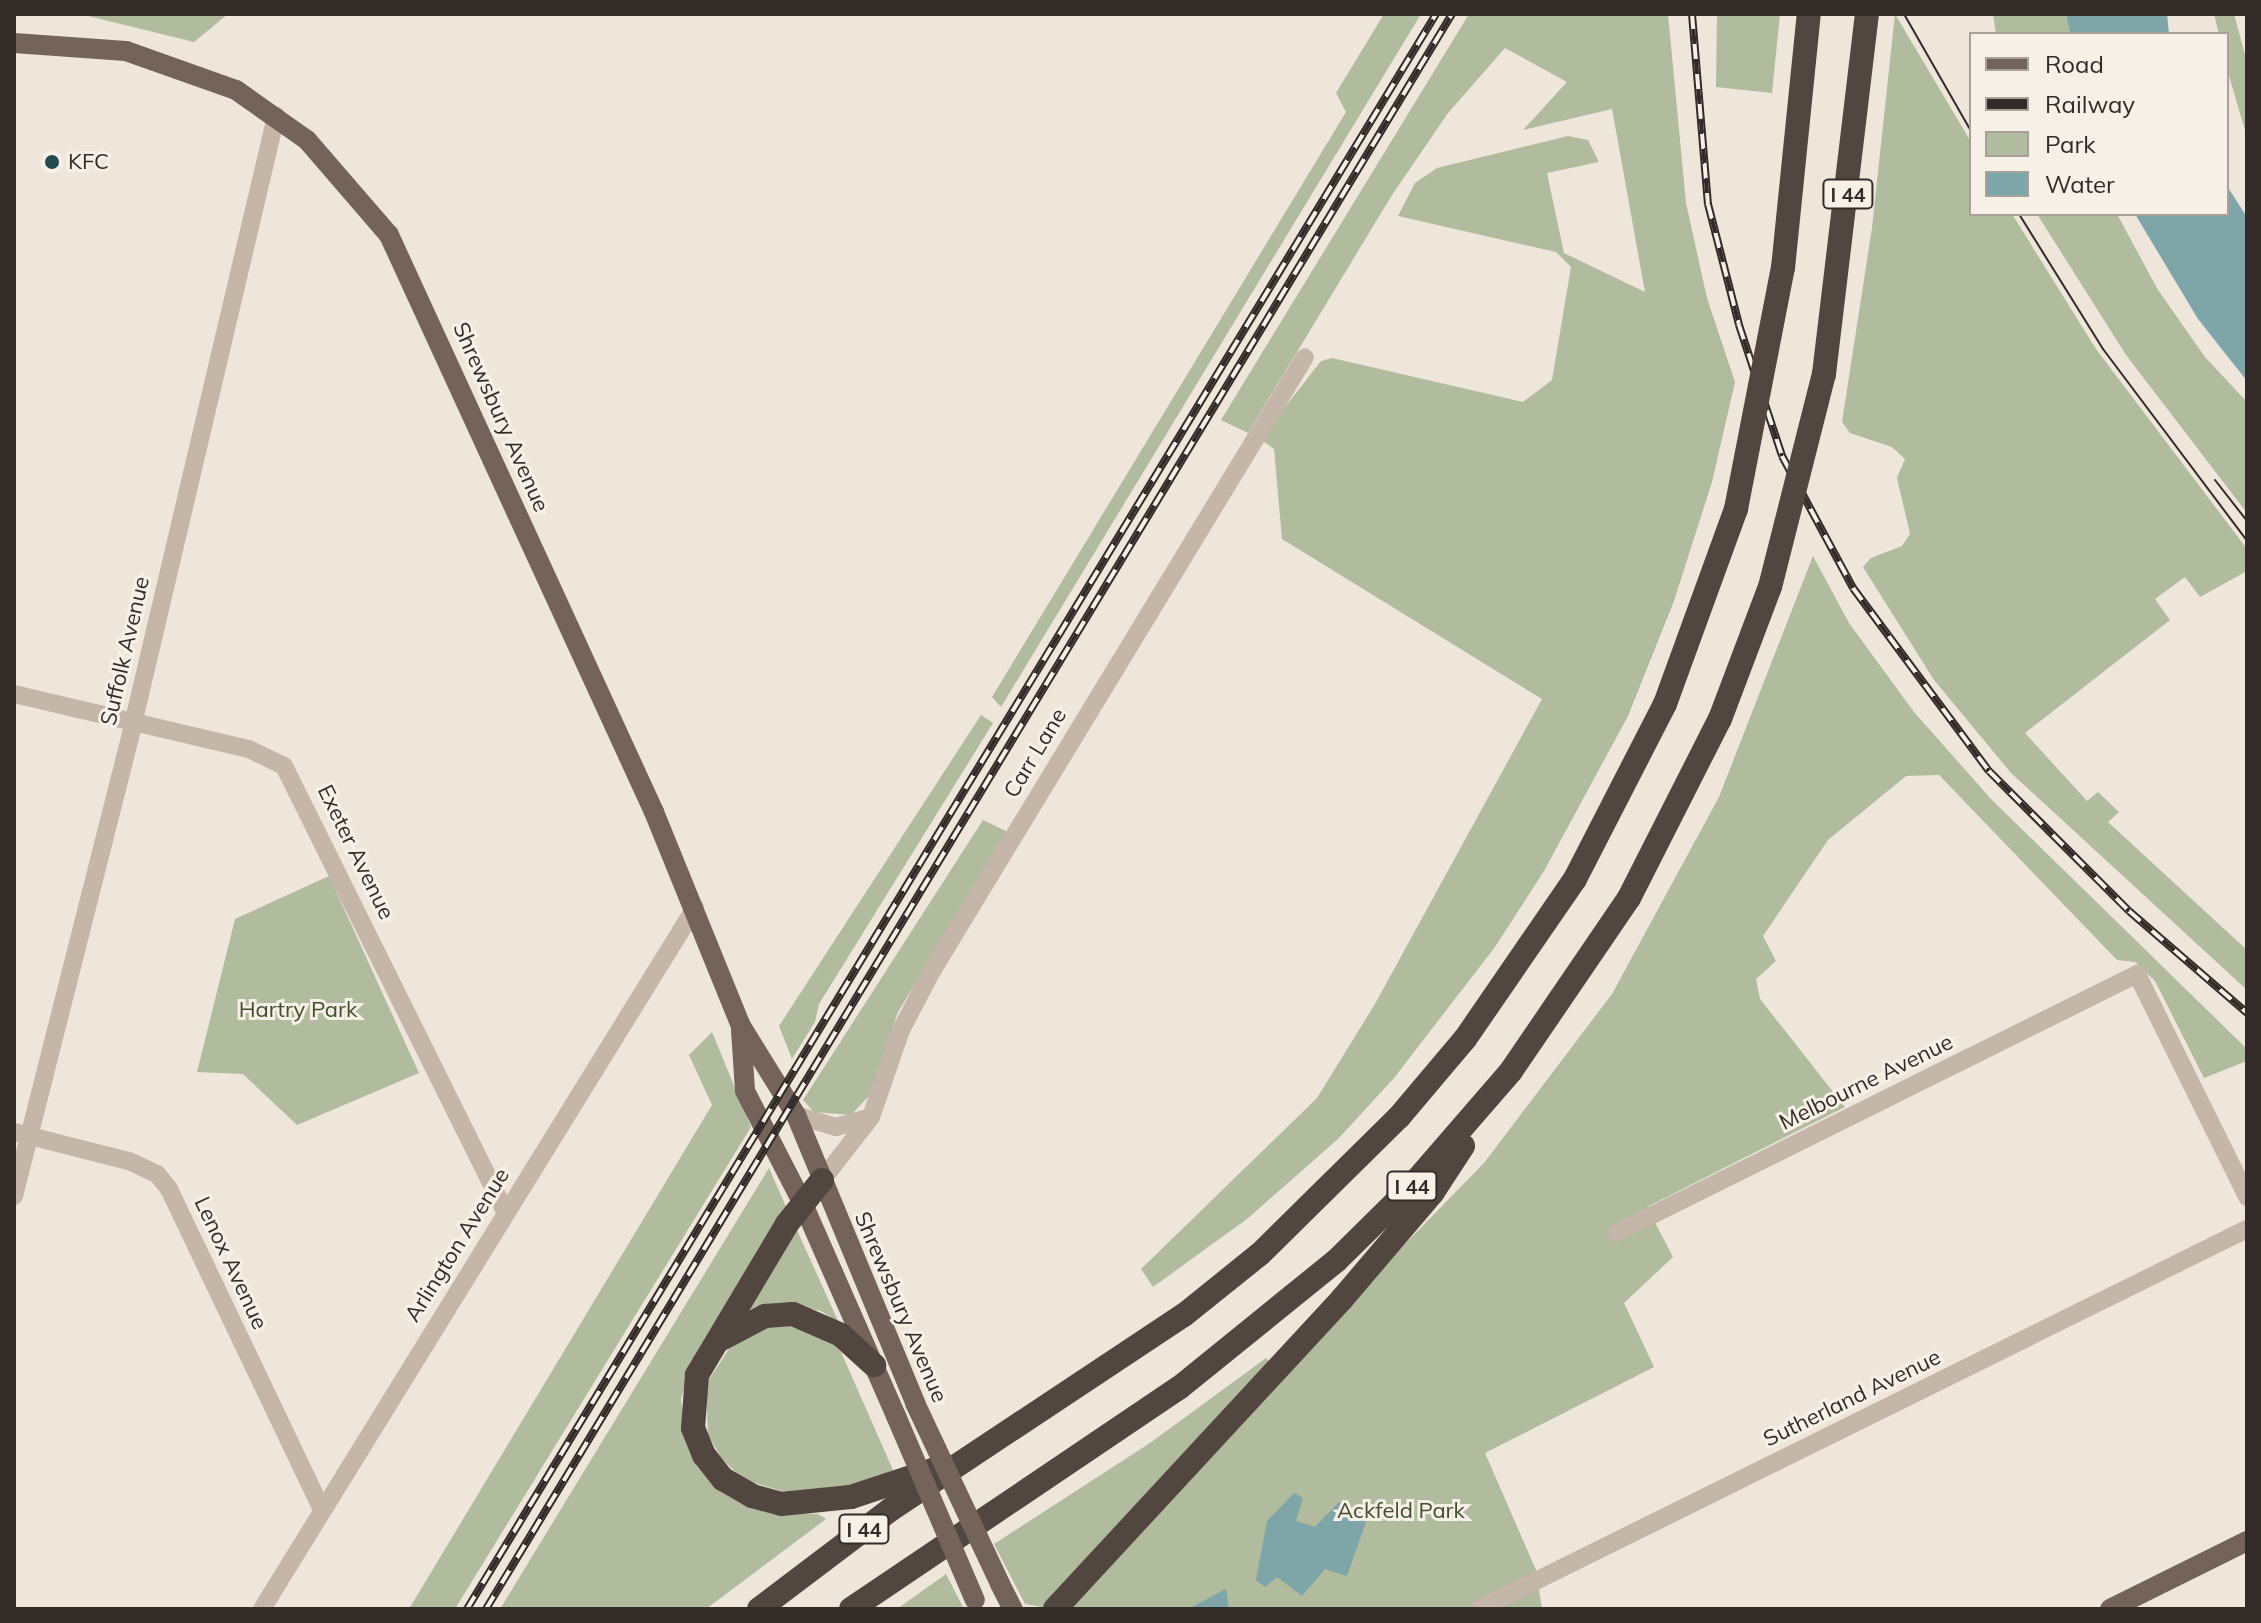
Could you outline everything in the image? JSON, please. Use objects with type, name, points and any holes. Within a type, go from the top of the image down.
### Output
[{"type":"highway","name":"I 44","points":[[759,1609],[890,1510],[1107,1370],[1260,1254],[1389,1128],[1465,1039],[1575,879],[1623,793],[1701,613],[1736,509],[1783,268],[1809,14]]},
{"type":"highway","name":"I 44","points":[[851,1609],[1096,1446],[1258,1328],[1408,1190],[1511,1071],[1629,898],[1678,809],[1720,719],[1770,587],[1824,374],[1867,14]]},
{"type":"highway","points":[[1055,1609],[1342,1299],[1433,1192],[1511,1071]]},
{"type":"highway","points":[[822,1180],[803,1204],[697,1375],[693,1428],[704,1455],[723,1479],[752,1496],[818,1504],[973,1456]]},
{"type":"highway","points":[[716,1343],[741,1325],[793,1314],[841,1335],[874,1365]]},
{"type":"main road","name":"Shrewsbury Avenue","points":[[14,43],[126,51],[203,75],[276,116],[339,171],[403,260],[695,908],[741,1026],[796,1115],[915,1403],[1013,1609]]},
{"type":"main road","name":"Shrewsbury Avenue","points":[[741,1026],[745,1091],[803,1204],[978,1604]]},
{"type":"main road","points":[[2110,1609],[2247,1541]]},
{"type":"street","name":"Suffolk Avenue","points":[[14,1196],[21,1134],[133,724],[276,116]]},
{"type":"street","name":"Carr Lane","points":[[822,1180],[871,1117],[901,1030],[932,971],[1305,357]]},
{"type":"street","name":"Exeter Avenue","points":[[14,694],[249,749],[284,766],[506,1213]]},
{"type":"street","name":"Arlington Avenue","points":[[262,1609],[695,908]]},
{"type":"street","name":"Melbourne Avenue","points":[[1616,1233],[2137,974],[2247,1197]]},
{"type":"street","points":[[796,1115],[836,1127],[871,1117]]},
{"type":"street","name":"Lenox Avenue","points":[[21,1134],[129,1161],[157,1174],[169,1189],[322,1510]]},
{"type":"street","name":"Sutherland Avenue","points":[[1479,1609],[2247,1229]]},
{"type":"green space","points":[[80,14],[228,14],[194,42]]},
{"type":"green space","points":[[1384,14],[1421,14],[1001,707],[992,697],[1346,112],[1336,93]]},
{"type":"green space","points":[[1469,14],[1668,14],[1686,203],[1707,298],[1735,382],[1712,482],[1674,601],[1628,716],[1544,871],[1495,947],[1394,1078],[1338,1139],[1247,1219],[1153,1287],[1141,1269],[1317,1098],[1375,1004],[1542,699],[1282,539],[1274,449],[1260,439],[1321,361],[1332,358],[1523,402],[1552,380],[1571,267],[1556,252],[1398,216],[1415,183],[1437,168],[1568,136],[1588,140],[1599,162],[1547,173],[1564,253],[1645,292],[1612,109],[1523,130],[1567,82],[1505,48],[1448,113],[1392,195],[1248,433],[1221,420]]},
{"type":"green space","points":[[1717,14],[1780,14],[1772,93],[1716,87]]},
{"type":"green space","points":[[1895,14],[1969,139],[1969,216],[2013,216],[2096,349],[2247,549],[2247,571],[2200,597],[2185,577],[2155,599],[2170,620],[2025,733],[2087,801],[2098,792],[2119,812],[2108,822],[2247,950],[2247,990],[2011,773],[1934,680],[1863,567],[1871,558],[1902,546],[1910,534],[1897,478],[1905,459],[1892,447],[1850,433],[1842,422],[1872,228]]},
{"type":"green space","points":[[1993,14],[2066,14],[2070,32],[1996,32]]},
{"type":"green space","points":[[2214,14],[2234,14],[2247,62],[2247,137],[2229,76],[2229,32],[2218,32]]},
{"type":"green space","points":[[2038,216],[2118,216],[2158,290],[2205,357],[2247,402],[2247,513],[2126,355]]},
{"type":"green space","name":"Ackfeld Park","points":[[1813,556],[1849,623],[1914,712],[1991,799],[2247,1049],[2247,1061],[2204,1078],[2155,981],[2135,962],[2117,960],[1939,775],[1906,776],[1828,840],[1763,936],[1776,961],[1756,979],[1760,999],[1845,1107],[1647,1207],[1673,1257],[1624,1303],[1654,1367],[1485,1453],[1536,1570],[1542,1609],[1068,1609],[1359,1291],[1484,1163],[1612,994],[1719,797]]},
{"type":"green space","points":[[981,715],[993,723],[819,1004],[815,1022],[792,1059],[779,1026]]},
{"type":"green space","points":[[983,820],[1008,832],[898,1012],[869,1096],[851,1115],[814,1112],[803,1100]]},
{"type":"green space","name":"Hartry Park","points":[[329,876],[419,1073],[297,1125],[243,1074],[197,1072],[235,919]]},
{"type":"green space","points":[[712,1032],[751,1127],[455,1609],[409,1609],[712,1105],[689,1055]]},
{"type":"green space","points":[[769,1168],[787,1209],[692,1364],[681,1399],[687,1444],[769,1512],[818,1514],[826,1519],[706,1609],[500,1609]]},
{"type":"green space","points":[[796,1228],[839,1323],[821,1311],[798,1306],[742,1316]]},
{"type":"green space","points":[[785,1322],[831,1341],[841,1352],[893,1470],[856,1488],[792,1494],[744,1480],[722,1459],[708,1435],[706,1384],[736,1338]]},
{"type":"green space","points":[[1266,1358],[1271,1364],[1056,1596],[1042,1607],[1025,1604],[994,1544],[1150,1443]]},
{"type":"green space","points":[[946,1574],[964,1609],[897,1609]]},
{"type":"water","points":[[2066,14],[2167,14],[2169,32],[2070,32]]},
{"type":"water","points":[[2229,189],[2247,217],[2247,381],[2198,319],[2136,216],[2229,216]]},
{"type":"water","points":[[1294,1493],[1303,1498],[1296,1521],[1315,1527],[1339,1502],[1367,1519],[1347,1576],[1325,1569],[1302,1596],[1277,1577],[1265,1587],[1256,1580],[1267,1521]]},
{"type":"water","points":[[1226,1589],[1229,1609],[1188,1609]]},
{"type":"tram line","points":[[1904,14],[1969,128]]},
{"type":"tram line","points":[[2020,216],[2103,349],[2247,541]]},
{"type":"tram line","points":[[2215,480],[2247,521]]},
{"type":"railway","points":[[467,1609],[1436,14]]},
{"type":"railway","points":[[486,1609],[1452,14]]},
{"type":"railway","points":[[1692,14],[1708,204],[1739,325],[1782,456],[1853,588],[1989,771],[2129,911],[2247,1013]]},
{"type":"place","name":"KFC","points":[[52,162]]}]
